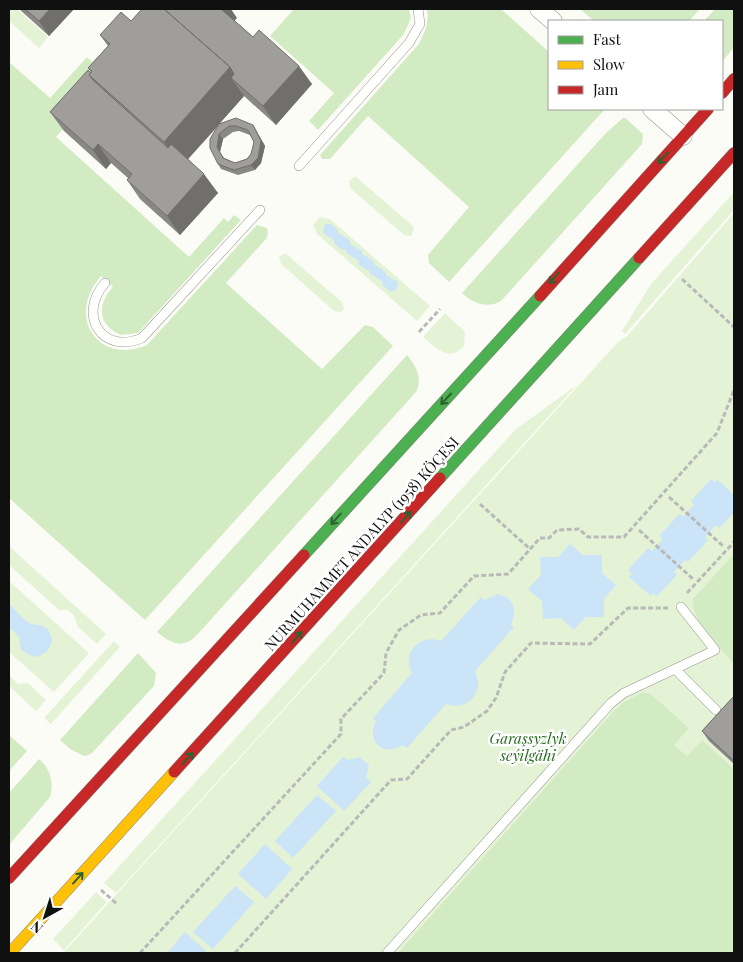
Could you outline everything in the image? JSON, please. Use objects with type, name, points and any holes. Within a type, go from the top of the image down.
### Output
[{"type":"main road","points":[[723,92],[734,79]]},
{"type":"main road","points":[[9,878],[458,387],[707,110]]},
{"type":"main road","name":"NURMUHAMMET ANDALYP (1958) KÖÇESI","points":[[10,953],[734,154]]},
{"type":"street","points":[[540,9],[553,20]]},
{"type":"street","points":[[653,110],[683,136]]},
{"type":"lane","points":[[299,166],[409,42],[420,24],[418,9]]},
{"type":"lane","points":[[105,283],[95,297],[92,306],[94,323],[99,331],[107,338],[123,343],[142,338],[260,210]]},
{"type":"lane","points":[[388,953],[611,703],[624,693],[715,650],[681,607]]},
{"type":"lane","points":[[676,669],[716,710]]},
{"type":"path","points":[[682,279],[734,327]]},
{"type":"path","points":[[419,332],[440,309]]},
{"type":"path","points":[[140,953],[341,734],[341,719],[384,673],[386,652],[399,630],[421,615],[440,613],[474,576],[508,574],[540,538],[549,538],[557,530],[579,529],[588,537],[624,536],[717,433],[734,390]]},
{"type":"path","points":[[669,497],[723,546]]},
{"type":"path","points":[[480,504],[530,549]]},
{"type":"path","points":[[639,530],[692,579]]},
{"type":"path","points":[[235,953],[391,780],[407,779],[452,730],[464,727],[487,710],[496,698],[505,672],[531,643],[590,644],[628,608],[681,607],[687,594],[734,542]]},
{"type":"green space","points":[[9,9],[17,9],[48,37],[39,48],[9,21]]},
{"type":"green space","points":[[294,9],[409,9],[411,18],[404,34],[318,130],[309,121],[334,93],[270,36]]},
{"type":"green space","points":[[427,9],[501,9],[548,51],[548,110],[604,110],[449,282],[429,263],[428,255],[469,207],[368,116],[330,159],[322,159],[320,155],[418,45],[426,27]]},
{"type":"green space","points":[[580,9],[700,9],[690,20],[593,20]]},
{"type":"green space","points":[[715,9],[734,9],[734,47],[723,61],[723,20],[705,20]]},
{"type":"green space","points":[[87,57],[109,78],[56,137],[189,257],[224,218],[228,222],[234,215],[241,220],[138,333],[121,335],[107,326],[102,314],[102,307],[104,300],[113,287],[101,276],[91,291],[86,307],[87,321],[92,333],[101,343],[114,349],[129,350],[147,345],[257,225],[267,228],[268,234],[266,239],[226,283],[322,369],[365,325],[373,327],[393,346],[145,620],[9,498],[9,62],[50,98]]},
{"type":"green space","points":[[624,117],[643,134],[642,144],[502,300],[486,305],[471,300],[462,293],[605,134]]},
{"type":"green space","points":[[355,176],[412,225],[414,229],[411,236],[404,235],[350,188],[349,181]]},
{"type":"green space","points":[[734,192],[734,210],[625,334],[622,331],[651,284]]},
{"type":"green space","name":"Garaşsyzlyk seýilgähi","points":[[734,213],[734,953],[63,953],[618,342],[627,336]]},
{"type":"green space","points":[[320,217],[330,219],[430,306],[417,321],[317,234],[313,225]]},
{"type":"green space","points":[[285,253],[342,302],[344,309],[341,312],[334,311],[281,264],[279,257]]},
{"type":"green space","points":[[445,313],[465,332],[464,346],[458,351],[448,354],[423,337]]},
{"type":"green space","points":[[407,355],[418,372],[419,382],[416,392],[196,636],[186,642],[176,643],[171,642],[157,632]]},
{"type":"green space","points":[[577,385],[116,893],[104,883],[516,429]]},
{"type":"green space","points":[[9,546],[106,634],[97,644],[78,627],[73,614],[67,610],[59,610],[9,565]]},
{"type":"green space","points":[[734,554],[734,664],[701,625],[694,608],[693,599]]},
{"type":"green space","points":[[9,581],[89,653],[54,692],[9,652]]},
{"type":"green space","points":[[114,641],[120,647],[51,724],[44,718]]},
{"type":"green space","points":[[138,653],[156,673],[154,686],[91,754],[84,756],[70,749],[60,740]]},
{"type":"green space","points":[[9,675],[18,684],[28,683],[46,700],[36,711],[9,686]]},
{"type":"green space","points":[[641,693],[648,693],[653,696],[689,728],[674,745],[687,756],[702,740],[734,769],[734,953],[398,953],[615,710],[626,701]]},
{"type":"green space","points":[[9,735],[27,751],[9,771]]},
{"type":"green space","points":[[39,759],[51,776],[52,787],[50,797],[9,845],[9,793]]},
{"type":"green space","points":[[96,892],[107,902],[64,950],[53,939]]},
{"type":"water","points":[[326,224],[331,224],[338,230],[338,233],[350,240],[350,244],[374,261],[374,264],[386,272],[386,275],[398,282],[397,289],[390,292],[382,284],[382,281],[370,274],[369,270],[358,264],[359,261],[347,253],[345,249],[342,250],[334,243],[334,240],[323,233]]},
{"type":"water","points":[[711,479],[715,482],[718,480],[734,495],[734,512],[720,528],[716,525],[705,537],[708,540],[688,562],[685,560],[674,572],[677,575],[657,596],[653,593],[651,596],[629,577],[632,574],[628,570],[648,548],[652,551],[663,539],[659,536],[679,514],[683,517],[694,505],[691,501]]},
{"type":"water","points":[[570,544],[583,555],[602,555],[602,573],[616,585],[604,599],[604,617],[586,617],[574,630],[561,618],[543,619],[542,601],[528,589],[541,575],[540,557],[558,557]]},
{"type":"water","points":[[498,594],[508,598],[513,605],[514,614],[511,624],[514,627],[475,671],[478,679],[476,693],[467,703],[454,706],[446,704],[407,748],[403,745],[389,750],[378,745],[373,735],[376,721],[373,718],[412,673],[409,666],[409,658],[414,646],[426,640],[441,641],[481,597],[484,600]]},
{"type":"water","points":[[9,604],[29,623],[42,626],[50,634],[52,638],[50,647],[39,656],[34,657],[21,650],[19,637],[9,627]]},
{"type":"water","points":[[343,757],[348,760],[359,757],[369,765],[366,777],[371,782],[344,811],[317,786]]},
{"type":"water","points":[[317,795],[336,811],[293,858],[275,841]]},
{"type":"water","points":[[265,844],[292,869],[266,899],[238,874]]},
{"type":"water","points":[[235,886],[254,902],[213,949],[193,932]]},
{"type":"water","points":[[185,932],[208,953],[167,953]]},
{"type":"building","points":[[25,9],[50,9],[39,21]]},
{"type":"building","points":[[142,9],[164,9],[230,67],[164,142],[89,75],[92,71],[88,68],[110,44],[100,35],[121,12],[131,21]]},
{"type":"building","points":[[164,9],[221,9],[253,37],[259,30],[299,66],[263,106],[231,78],[234,74],[230,67]]},
{"type":"building","points":[[88,70],[91,73],[89,75],[94,81],[168,148],[171,144],[204,174],[167,216],[127,180],[132,174],[98,144],[93,150],[50,112]]},
{"type":"building","points":[[236,118],[253,125],[261,141],[258,158],[251,165],[234,170],[218,164],[210,148],[210,139],[219,124]],"holes":[[[229,126],[248,130],[254,142],[251,154],[247,159],[235,163],[223,158],[217,147],[219,134]]]},
{"type":"building","points":[[734,696],[734,761],[702,731]]},
{"type":"traffic: fast","points":[[440,478],[639,258]]},
{"type":"traffic: fast","points":[[304,555],[540,296]]},
{"type":"traffic: slow","points":[[10,953],[174,772]]},
{"type":"traffic: jam","points":[[723,92],[734,79]]},
{"type":"traffic: jam","points":[[540,296],[707,110]]},
{"type":"traffic: jam","points":[[639,258],[734,153]]},
{"type":"traffic: jam","points":[[174,772],[440,478]]},
{"type":"traffic: jam","points":[[9,878],[304,555]]}]
